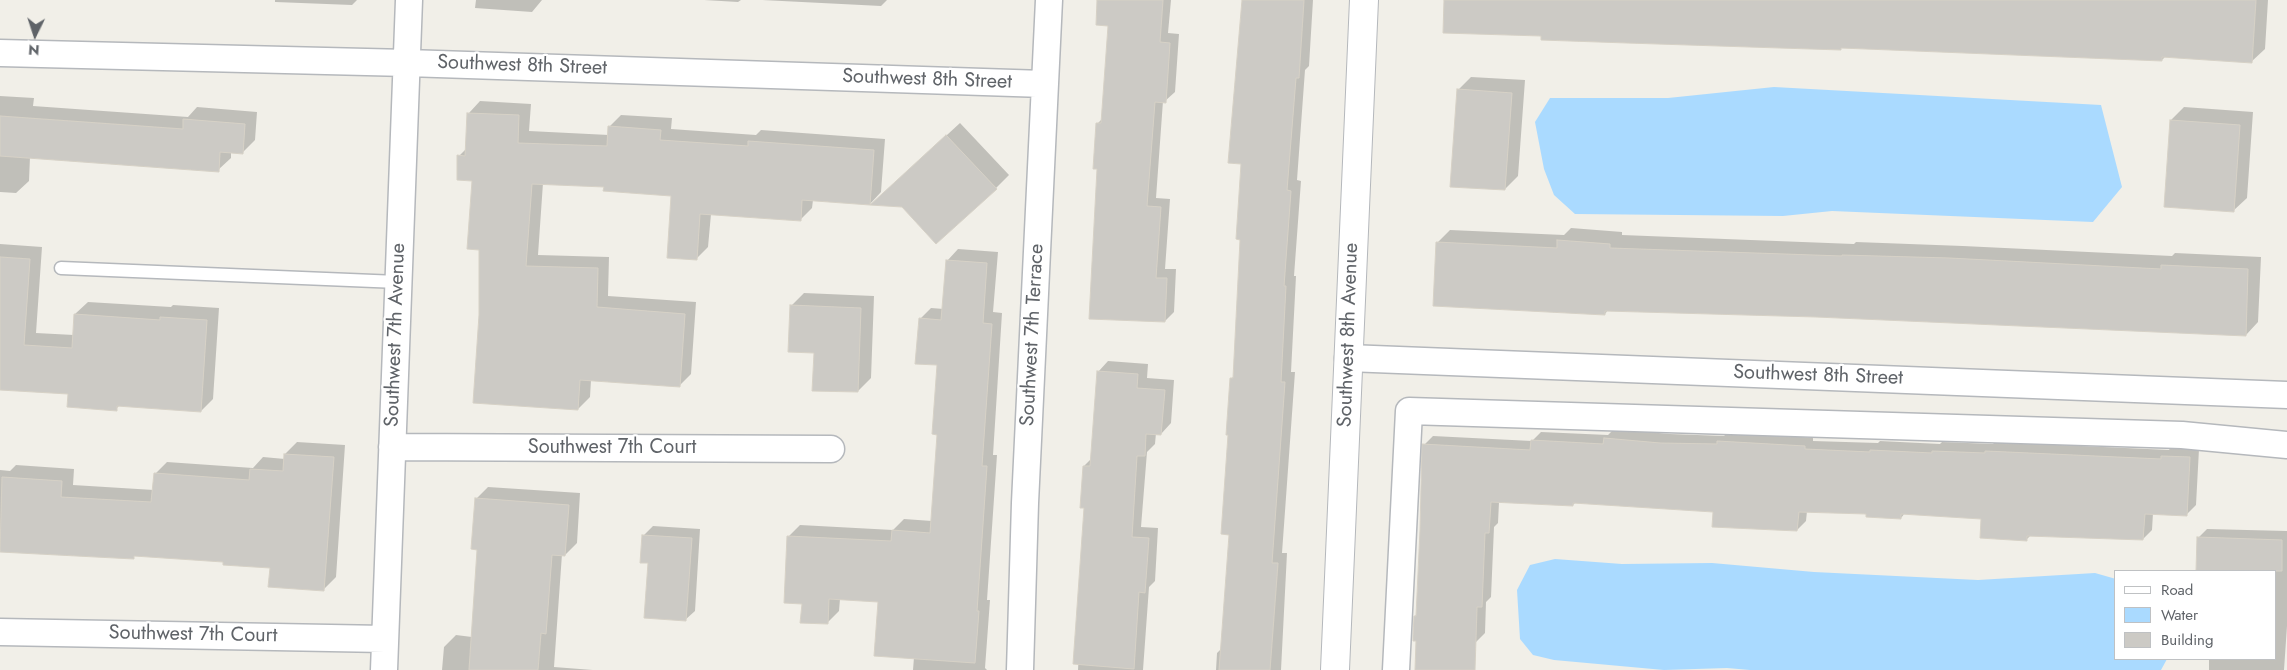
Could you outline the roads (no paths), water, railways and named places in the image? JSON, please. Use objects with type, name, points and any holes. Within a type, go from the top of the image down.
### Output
[{"type":"street","name":"Southwest 7th Avenue","points":[[384,670],[409,0]]},
{"type":"street","name":"Southwest 7th Terrace","points":[[1020,670],[1025,493],[1049,0]]},
{"type":"street","name":"Southwest 8th Avenue","points":[[1335,670],[1364,0]]},
{"type":"street","name":"Southwest 8th Street","points":[[0,53],[406,63],[1044,84]]},
{"type":"street","name":"Southwest 8th Street","points":[[1348,358],[2287,395]]},
{"type":"street","points":[[1396,670],[1409,410],[2182,435],[2287,445]]},
{"type":"street","name":"Southwest 7th Court","points":[[392,447],[831,449]]},
{"type":"street","name":"Southwest 7th Court","points":[[0,632],[385,638]]},
{"type":"lane","points":[[61,268],[398,282]]},
{"type":"water","points":[[1774,87],[2101,105],[2122,187],[2093,222],[1832,211],[1783,216],[1575,214],[1554,195],[1544,169],[1535,122],[1550,98],[1668,98]]},
{"type":"water","points":[[1555,559],[1622,564],[1712,563],[1814,572],[1978,580],[2095,573],[2114,578],[2114,660],[2166,660],[2161,670],[1750,670],[1727,668],[1664,670],[1554,660],[1533,655],[1520,639],[1517,590],[1530,565]]}]
